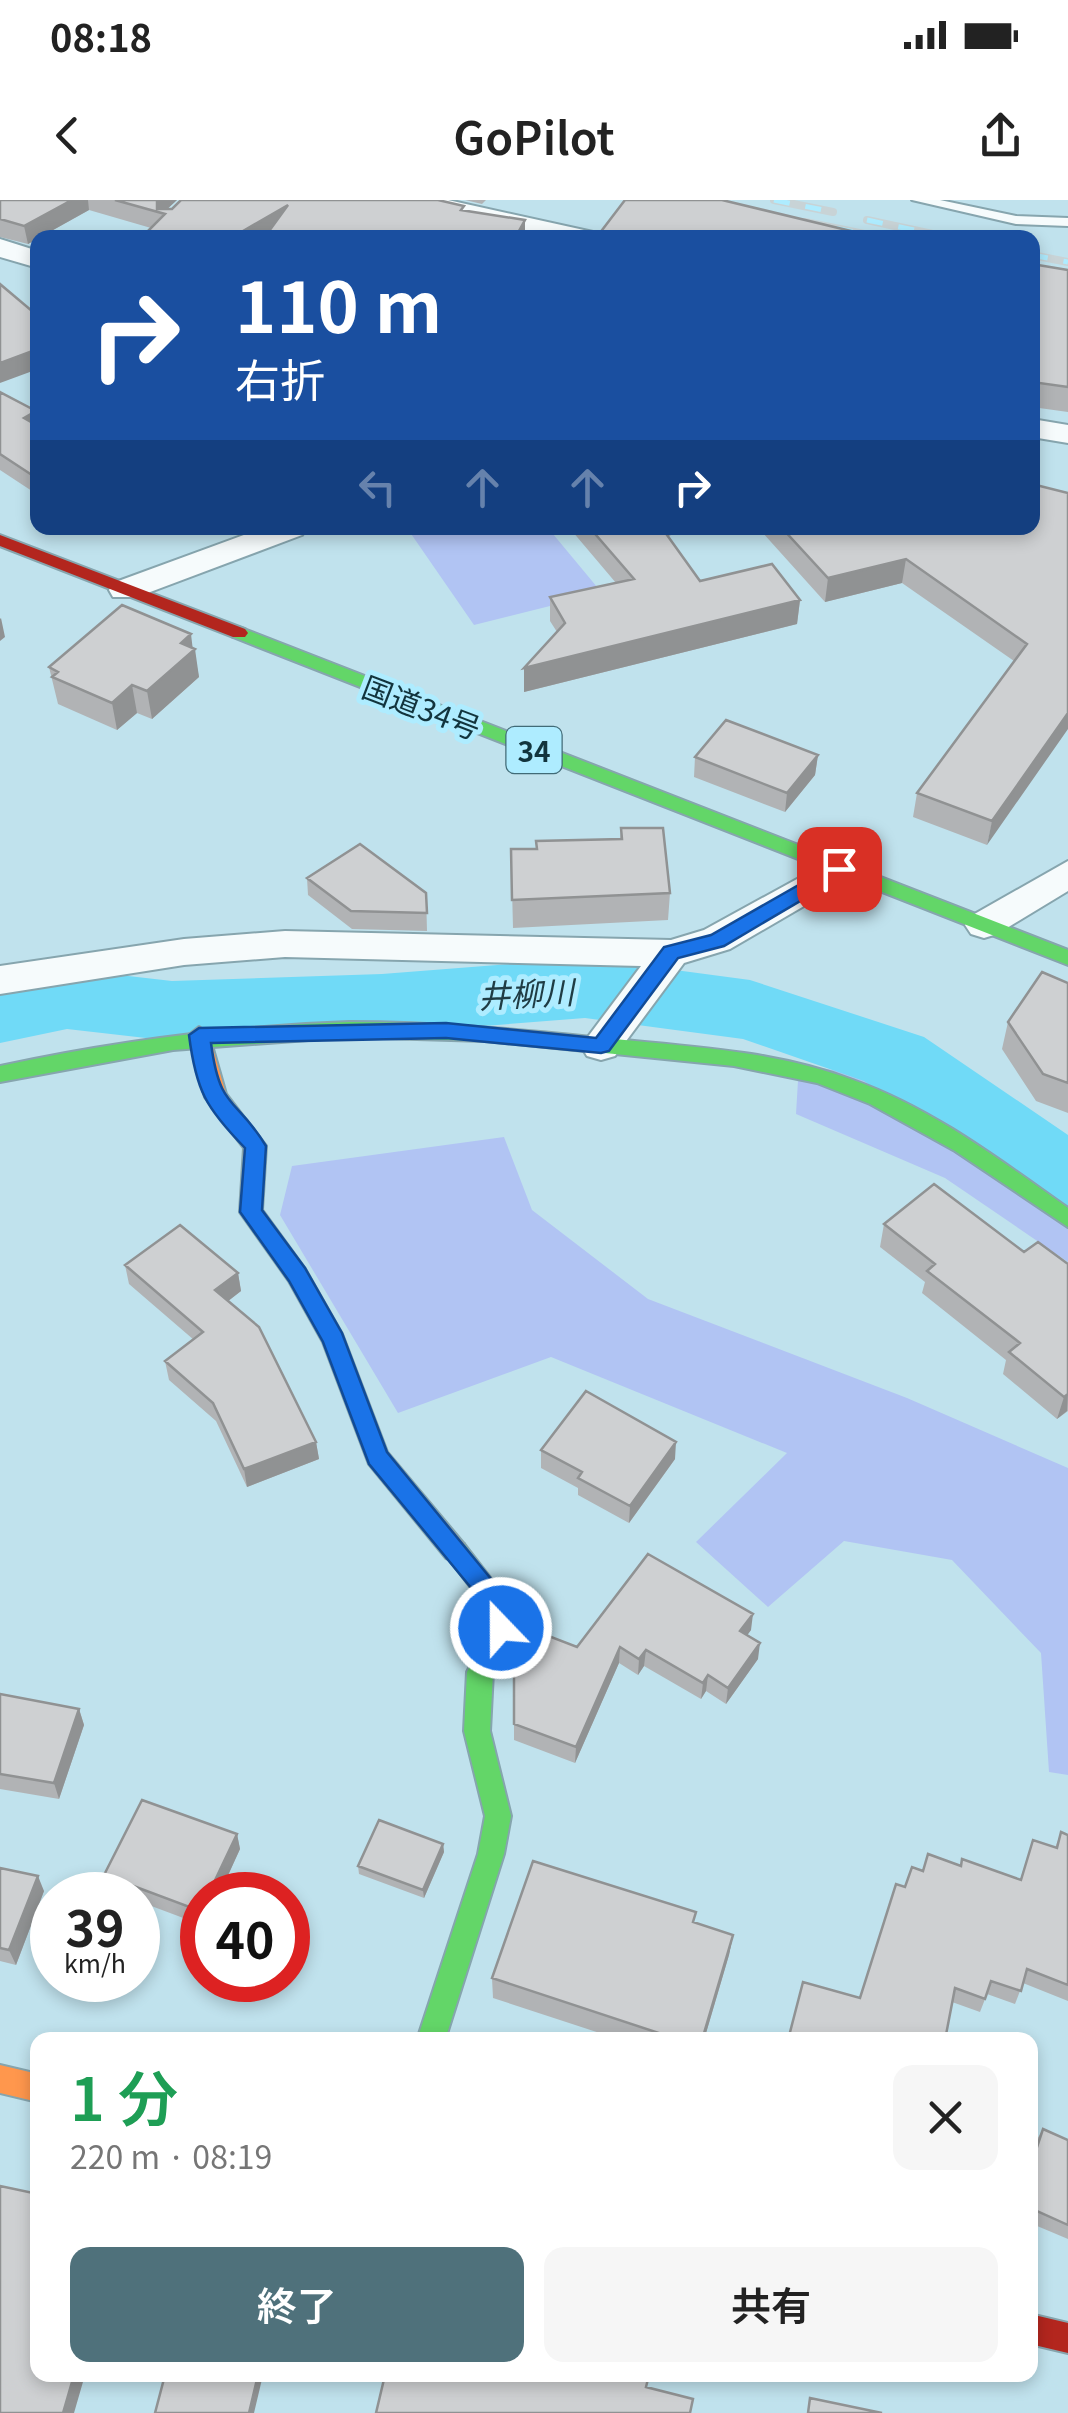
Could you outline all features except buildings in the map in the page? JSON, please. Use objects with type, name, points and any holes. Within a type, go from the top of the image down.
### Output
[{"type":"main road","name":"国道34号","points":[[0,540],[1068,958]]},
{"type":"main road","points":[[0,1074],[82,1052],[199,1035],[446,1031],[726,1055],[830,1080],[877,1098],[981,1157],[1068,1219]]},
{"type":"main road","points":[[199,1035],[206,1081],[218,1106],[256,1146],[251,1212],[297,1275],[334,1340],[377,1457],[498,1602],[501,1628],[480,1672],[476,1731],[498,1816],[491,1854],[434,2032]]},
{"type":"main road","points":[[0,2078],[30,2086]]},
{"type":"main road","points":[[1038,2331],[1068,2338]]},
{"type":"street","points":[[410,200],[546,230]]},
{"type":"street","points":[[0,248],[30,257]]},
{"type":"street","points":[[1040,429],[1068,434]]},
{"type":"street","points":[[124,590],[272,535]]},
{"type":"street","points":[[0,980],[184,952],[285,944],[671,952],[717,940],[839,869]]},
{"type":"street","points":[[984,925],[1068,874]]},
{"type":"street","points":[[601,1046],[671,952]]},
{"type":"lane","points":[[919,200],[1016,220],[1068,222]]},
{"type":"shaded area","points":[[412,535],[554,535],[602,593],[474,625]]},
{"type":"shaded area","points":[[799,1064],[878,1078],[1068,1208],[1068,1262],[945,1178],[796,1114]]},
{"type":"shaded area","points":[[504,1137],[532,1210],[648,1299],[907,1398],[1068,1468],[1068,1775],[1049,1772],[1041,1653],[952,1560],[844,1541],[768,1607],[696,1542],[787,1453],[551,1357],[398,1413],[280,1215],[292,1166]]},
{"type":"waterway","name":"井柳川","points":[[0,1013],[67,999],[172,1011],[382,1004],[585,988],[750,1010],[894,1059],[1068,1180]]},
{"type":"railway","points":[[774,200],[833,212]]},
{"type":"railway","points":[[867,220],[914,230]]},
{"type":"railway","points":[[805,222],[844,230]]},
{"type":"railway","points":[[1040,257],[1068,262]]},
{"type":"traffic: fast","points":[[239,633],[1068,958]]},
{"type":"traffic: fast","points":[[0,1074],[173,1042],[349,1030],[485,1033],[734,1059],[792,1069],[878,1099],[962,1146],[1068,1219]]},
{"type":"traffic: fast","points":[[434,2032],[491,1854],[498,1816],[477,1731],[480,1672],[501,1629],[497,1602],[455,1551]]},
{"type":"traffic: slow","points":[[199,1035],[216,1097],[255,1146],[251,1212],[297,1275],[334,1340],[377,1457],[455,1551]]},
{"type":"traffic: slow","points":[[0,2079],[30,2086]]},
{"type":"traffic: jam","points":[[0,540],[239,633]]},
{"type":"traffic: jam","points":[[1038,2331],[1068,2338]]},
{"type":"route","points":[[501,1628],[498,1602],[377,1457],[334,1340],[297,1275],[251,1212],[250,1178],[257,1161],[256,1146],[218,1106],[206,1081],[199,1035],[446,1031],[601,1046],[671,952],[717,940],[798,897],[839,869]]}]
